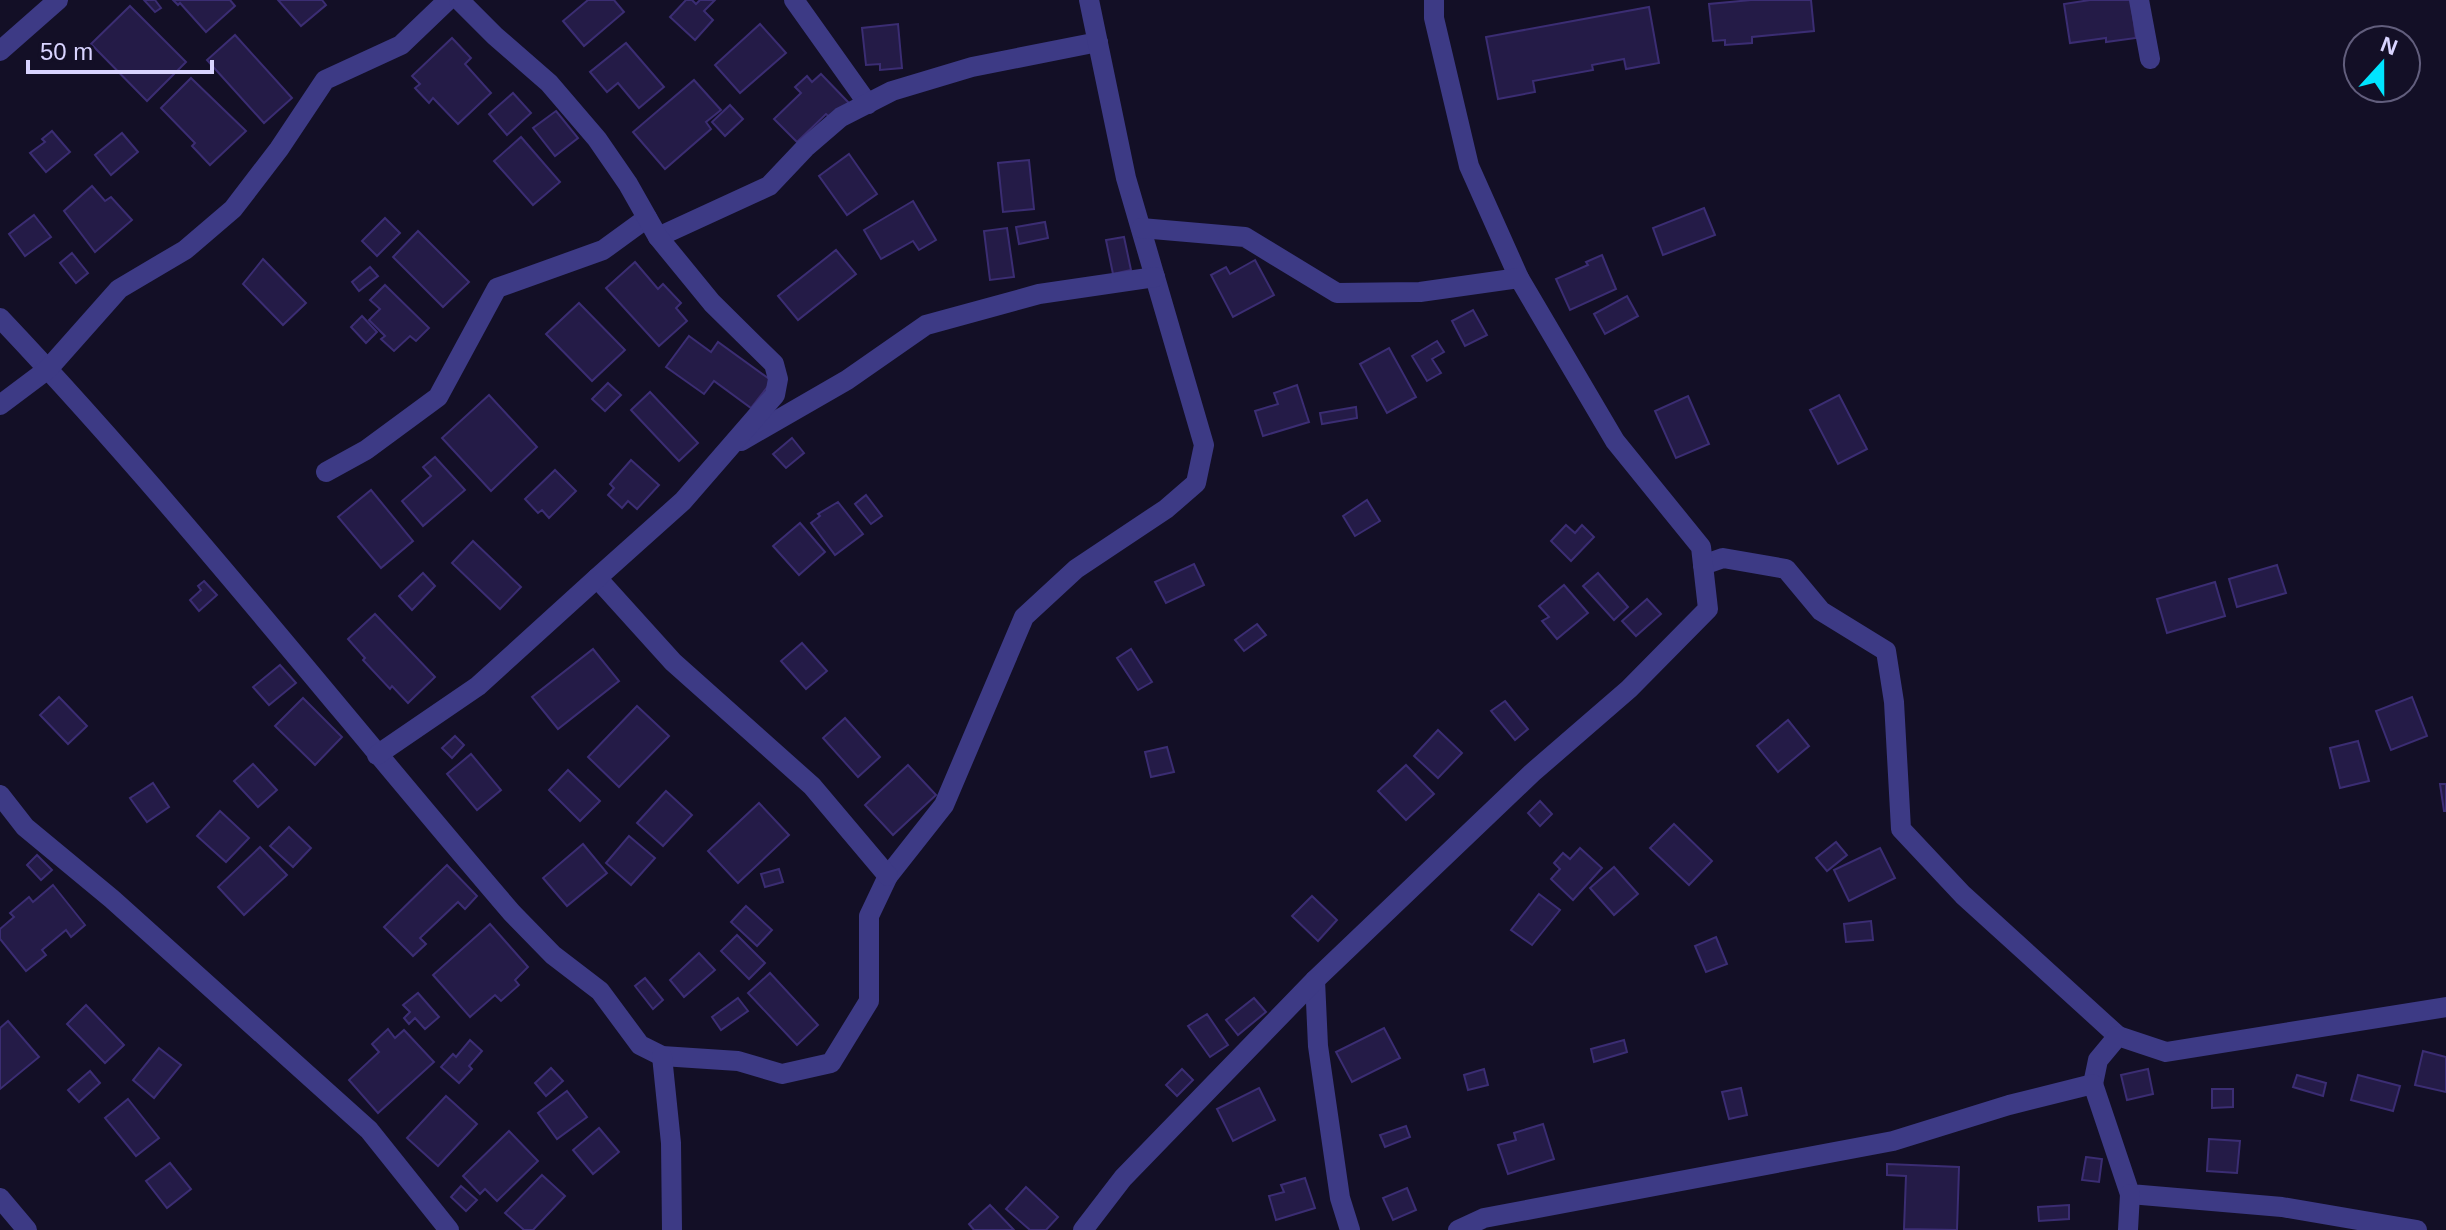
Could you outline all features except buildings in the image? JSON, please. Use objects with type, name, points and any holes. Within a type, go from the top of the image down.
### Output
[{"type":"street","points":[[0,51],[58,0]]},
{"type":"street","points":[[0,405],[48,369],[119,289],[185,250],[233,209],[279,149],[325,80],[401,45],[448,0]]},
{"type":"street","points":[[377,755],[478,686],[683,501],[775,395],[778,379],[774,364],[712,303],[658,237],[628,184],[597,139],[549,83],[459,0]]},
{"type":"street","points":[[794,0],[868,104]]},
{"type":"street","points":[[0,318],[209,553],[512,913],[553,955],[600,991],[640,1045],[662,1056],[738,1061],[782,1074],[831,1063],[869,1001],[869,916],[888,876],[944,805],[1024,617],[1076,569],[1166,509],[1196,483],[1204,445],[1126,178],[1089,0]]},
{"type":"street","points":[[1083,1230],[1123,1178],[1315,980],[1532,773],[1629,689],[1708,609],[1701,547],[1615,441],[1519,278],[1469,166],[1434,18],[1434,0]]},
{"type":"street","points":[[2139,0],[2150,59]]},
{"type":"street","points":[[658,237],[769,186],[805,148],[841,117],[892,91],[972,67],[1098,42]]},
{"type":"street","points":[[326,472],[366,450],[438,397],[497,288],[603,250],[647,218]]},
{"type":"street","points":[[1141,228],[1245,237],[1337,293],[1420,292],[1519,278]]},
{"type":"street","points":[[728,450],[847,380],[926,325],[1039,294],[1155,277]]},
{"type":"street","points":[[1703,565],[1723,558],[1786,569],[1821,611],[1886,651],[1894,702],[1901,829],[1963,895],[2118,1036],[2166,1052],[2446,1007]]},
{"type":"street","points":[[597,578],[673,662],[812,786],[888,876]]},
{"type":"street","points":[[0,795],[25,827],[123,909],[369,1130],[449,1230]]},
{"type":"street","points":[[1315,980],[1318,1046],[1340,1198],[1350,1230]]},
{"type":"street","points":[[2118,1036],[2098,1060],[2093,1084],[2130,1194],[2128,1230]]},
{"type":"street","points":[[662,1056],[671,1143],[672,1230]]},
{"type":"street","points":[[1458,1230],[1484,1218],[1893,1141],[2009,1105],[2093,1084]]},
{"type":"street","points":[[2130,1194],[2282,1207],[2417,1230]]},
{"type":"street","points":[[0,1198],[27,1230]]}]
